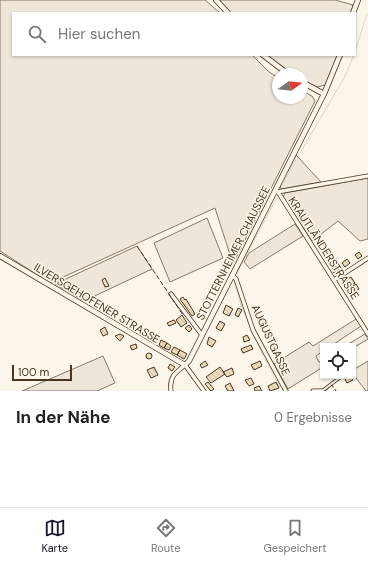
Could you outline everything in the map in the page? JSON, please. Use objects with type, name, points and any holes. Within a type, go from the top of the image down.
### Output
[{"type":"street","points":[[216,0],[227,12]]},
{"type":"street","points":[[353,12],[357,2]]},
{"type":"street","points":[[264,56],[280,68]]},
{"type":"street","name":"STOTTERNHEIMER CHAUSSEE","points":[[185,365],[189,361],[276,192],[280,180],[324,94],[340,56]]},
{"type":"street","points":[[308,85],[324,94]]},
{"type":"street","points":[[276,192],[368,176]]},
{"type":"street","name":"KRAUTLÄNDERSTRASSE","points":[[276,192],[368,334]]},
{"type":"street","name":"ILVERSGEHOFENER STRASSE","points":[[0,256],[185,365]]},
{"type":"street","points":[[334,280],[368,258]]},
{"type":"street","name":"AUGUSTGASSE","points":[[232,275],[236,279],[253,330],[286,391]]},
{"type":"street","name":"STOTTERNHEIMER CHAUSSEE","points":[[171,294],[202,335]]},
{"type":"street","points":[[171,391],[170,380],[174,374],[185,365],[204,391]]},
{"type":"street","points":[[313,391],[322,391]]},
{"type":"lane","points":[[322,391],[338,379]]},
{"type":"shaded area","points":[[0,0],[205,0],[219,12],[12,12],[12,56],[253,56],[272,74],[272,104],[308,104],[308,94],[312,96],[315,101],[233,264],[215,208],[50,283],[0,251]]},
{"type":"shaded area","points":[[219,0],[335,0],[353,5],[351,12],[229,12]]},
{"type":"shaded area","points":[[267,56],[339,56],[325,85],[317,87],[308,83],[308,68],[284,68]]},
{"type":"shaded area","points":[[296,155],[321,182],[281,189],[280,185]]},
{"type":"shaded area","points":[[368,178],[368,239],[360,241],[338,221],[312,241],[283,197],[285,193]]},
{"type":"shaded area","points":[[207,218],[223,258],[170,282],[154,243]]},
{"type":"shaded area","points":[[295,224],[303,236],[250,269],[244,262],[249,253]]},
{"type":"shaded area","points":[[137,246],[152,269],[84,301],[55,284]]},
{"type":"shaded area","points":[[356,319],[361,326],[336,343],[320,343],[320,353],[316,356],[320,362],[320,369],[288,389],[274,364],[309,342],[313,346]]},
{"type":"shaded area","points":[[365,334],[368,339],[356,346],[356,343],[350,343]]},
{"type":"shaded area","points":[[103,356],[115,383],[97,391],[22,391]]},
{"type":"shaded area","points":[[368,361],[368,391],[366,391],[356,378],[356,368]]},
{"type":"building","points":[[359,252],[362,256],[358,259],[355,255]]},
{"type":"building","points":[[347,259],[350,263],[345,267],[342,263]]},
{"type":"building","points":[[336,266],[339,270],[334,273],[332,269]]},
{"type":"building","points":[[351,277],[355,283],[349,287],[347,279]]},
{"type":"building","points":[[105,278],[109,286],[105,287],[102,280]]},
{"type":"building","points":[[356,284],[359,289],[353,293],[350,288]]},
{"type":"building","points":[[183,297],[185,300],[186,299],[195,314],[192,316],[180,299]]},
{"type":"building","points":[[226,305],[233,309],[229,316],[223,313]]},
{"type":"building","points":[[238,308],[242,310],[238,317],[235,315]]},
{"type":"building","points":[[182,315],[187,323],[181,327],[176,320]]},
{"type":"building","points":[[174,320],[176,323],[169,326],[167,323]]},
{"type":"building","points":[[220,321],[225,324],[221,331],[216,328]]},
{"type":"building","points":[[189,325],[192,329],[189,332],[185,328]]},
{"type":"building","points":[[105,327],[108,334],[103,336],[100,330]]},
{"type":"building","points":[[120,334],[124,336],[120,341],[115,336]]},
{"type":"building","points":[[247,335],[250,340],[244,342],[243,337]]},
{"type":"building","points":[[154,337],[158,339],[156,343],[150,339]]},
{"type":"building","points":[[209,337],[216,341],[212,347],[207,344]]},
{"type":"building","points":[[161,340],[167,343],[164,348],[159,345]]},
{"type":"building","points":[[167,343],[171,346],[169,350],[164,348]]},
{"type":"building","points":[[136,344],[137,348],[132,350],[130,346]]},
{"type":"building","points":[[251,345],[253,349],[243,353],[241,349]]},
{"type":"building","points":[[174,347],[180,350],[177,355],[171,352]]},
{"type":"building","points":[[180,350],[187,354],[184,359],[177,355]]},
{"type":"building","points":[[149,353],[152,356],[149,359],[146,356]]},
{"type":"building","points":[[205,361],[208,365],[202,368],[200,365]]},
{"type":"building","points":[[260,361],[262,366],[254,370],[251,365]]},
{"type":"building","points":[[170,364],[175,367],[172,371],[168,368]]},
{"type":"building","points":[[154,367],[158,375],[151,378],[147,370]]},
{"type":"building","points":[[220,367],[225,374],[211,383],[206,377]]},
{"type":"building","points":[[232,368],[234,374],[227,377],[223,372]]},
{"type":"building","points":[[251,378],[254,384],[249,386],[245,380]]},
{"type":"building","points":[[345,379],[353,380],[347,383]]},
{"type":"building","points":[[208,382],[214,389],[211,391],[205,384]]},
{"type":"building","points":[[276,382],[279,388],[270,391],[268,386]]},
{"type":"building","points":[[230,383],[234,391],[228,391],[225,386]]},
{"type":"building","points":[[259,386],[262,391],[255,391],[254,388]]},
{"type":"waterway","points":[[356,49],[367,14]]},
{"type":"waterway","points":[[300,153],[344,78],[354,56]]},
{"type":"waterway","points":[[281,188],[296,159]]},
{"type":"waterway","points":[[237,273],[277,197]]},
{"type":"waterway","points":[[234,280],[242,308],[263,356]]},
{"type":"waterway","points":[[265,359],[280,387]]},
{"type":"fence","points":[[137,246],[183,315]]},
{"type":"fence","points":[[325,391],[332,385],[336,391]]}]
